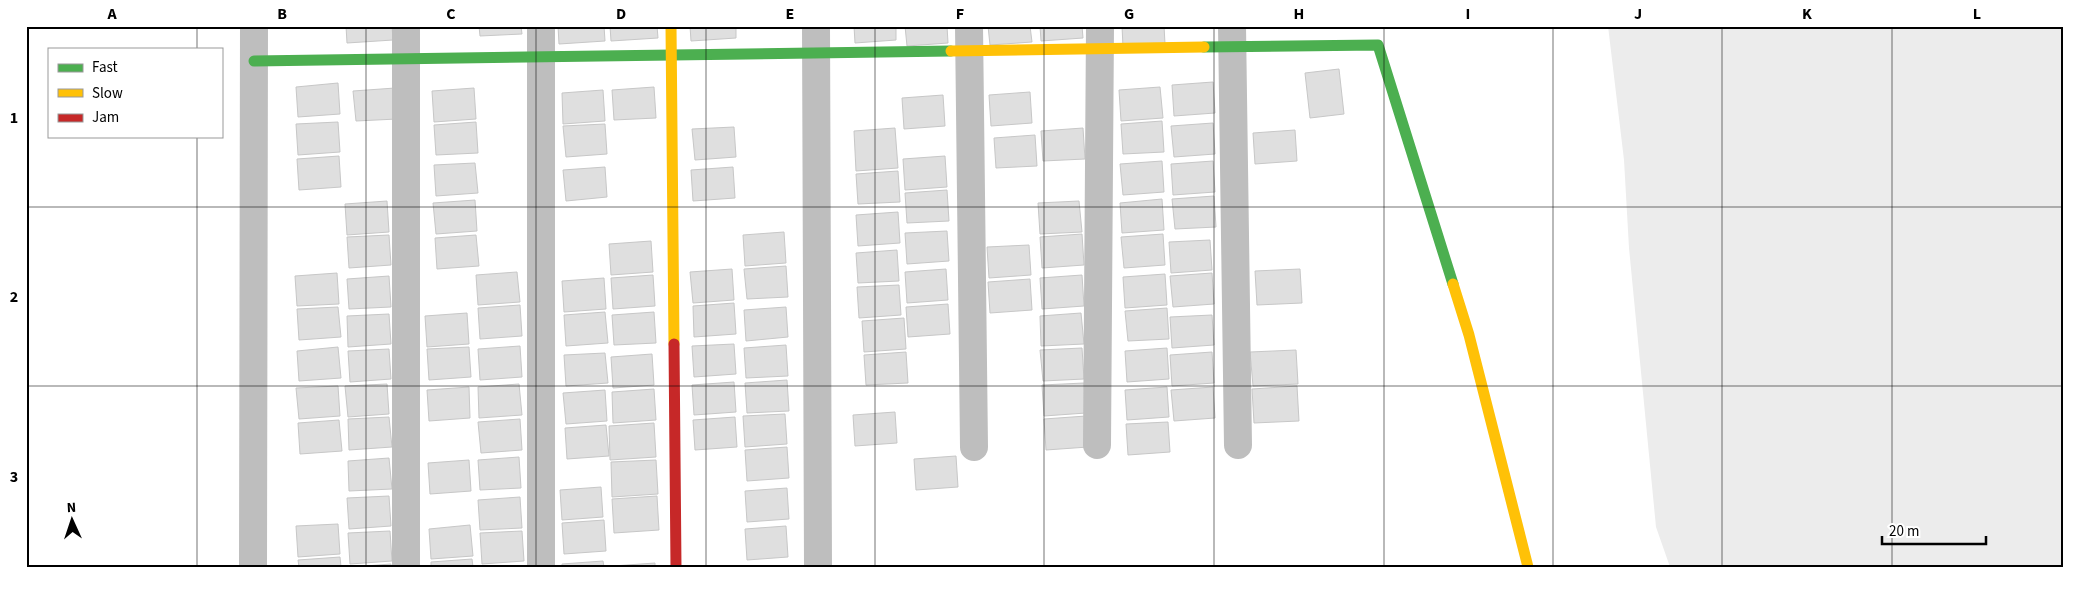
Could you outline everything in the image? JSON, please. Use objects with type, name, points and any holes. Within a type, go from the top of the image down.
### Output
[{"type":"street","points":[[253,567],[254,26]]},
{"type":"street","points":[[406,26],[406,567]]},
{"type":"street","points":[[541,26],[541,567]]},
{"type":"street","points":[[671,26],[676,567]]},
{"type":"street","points":[[254,61],[671,55],[816,39],[1232,36],[1378,45],[1469,336],[1528,567]]},
{"type":"street","points":[[1232,36],[1238,445]]},
{"type":"street","points":[[969,38],[974,447]]},
{"type":"street","points":[[1097,445],[1100,38]]},
{"type":"street","points":[[816,39],[818,567]]},
{"type":"shaded area","points":[[1608,26],[2063,26],[2063,567],[1670,567],[1656,527],[1629,248],[1624,160]]},
{"type":"building","points":[[346,26],[392,26],[393,40],[347,43]]},
{"type":"building","points":[[479,26],[521,26],[522,34],[480,36]]},
{"type":"building","points":[[558,26],[604,26],[605,41],[559,44]]},
{"type":"building","points":[[610,26],[657,26],[658,38],[611,41]]},
{"type":"building","points":[[690,26],[736,26],[736,38],[691,41]]},
{"type":"building","points":[[854,26],[896,26],[896,40],[855,43]]},
{"type":"building","points":[[905,26],[947,26],[948,43],[907,46]]},
{"type":"building","points":[[988,26],[1030,26],[1032,42],[990,45]]},
{"type":"building","points":[[1040,26],[1082,26],[1083,38],[1041,41]]},
{"type":"building","points":[[1122,26],[1164,26],[1165,44],[1123,47]]},
{"type":"building","points":[[1339,69],[1344,114],[1310,118],[1305,73]]},
{"type":"building","points":[[1213,82],[1215,113],[1174,116],[1172,85]]},
{"type":"building","points":[[338,83],[340,114],[298,117],[296,87]]},
{"type":"building","points":[[654,87],[656,118],[614,120],[612,90]]},
{"type":"building","points":[[1160,87],[1163,118],[1121,121],[1119,90]]},
{"type":"building","points":[[395,88],[397,119],[356,121],[353,91]]},
{"type":"building","points":[[474,88],[476,119],[434,122],[432,91]]},
{"type":"building","points":[[603,90],[605,121],[563,124],[562,93]]},
{"type":"building","points":[[1030,92],[1032,123],[991,126],[989,95]]},
{"type":"building","points":[[943,95],[945,126],[904,129],[902,98]]},
{"type":"building","points":[[1162,121],[1164,152],[1123,154],[1121,124]]},
{"type":"building","points":[[338,122],[340,152],[298,155],[296,124]]},
{"type":"building","points":[[476,122],[478,153],[436,155],[434,125]]},
{"type":"building","points":[[1213,123],[1215,154],[1174,157],[1171,126]]},
{"type":"building","points":[[605,124],[607,154],[566,157],[563,126]]},
{"type":"building","points":[[734,127],[736,157],[695,160],[692,129]]},
{"type":"building","points":[[895,128],[898,168],[856,171],[854,131]]},
{"type":"building","points":[[1083,128],[1085,159],[1043,161],[1041,131]]},
{"type":"building","points":[[1295,130],[1297,161],[1255,164],[1253,133]]},
{"type":"building","points":[[1035,135],[1037,166],[996,168],[994,138]]},
{"type":"building","points":[[339,156],[341,187],[299,190],[297,159]]},
{"type":"building","points":[[945,156],[947,187],[905,190],[903,159]]},
{"type":"building","points":[[1162,161],[1164,192],[1123,195],[1120,164]]},
{"type":"building","points":[[1213,161],[1215,192],[1173,195],[1171,164]]},
{"type":"building","points":[[475,163],[478,193],[436,196],[434,165]]},
{"type":"building","points":[[605,167],[607,197],[566,201],[563,170]]},
{"type":"building","points":[[733,167],[735,198],[693,201],[691,170]]},
{"type":"building","points":[[898,171],[900,202],[858,204],[856,174]]},
{"type":"building","points":[[947,190],[949,221],[907,223],[905,193]]},
{"type":"building","points":[[1214,196],[1216,227],[1175,229],[1172,199]]},
{"type":"building","points":[[1162,199],[1164,230],[1122,233],[1120,203]]},
{"type":"building","points":[[475,200],[477,231],[436,234],[433,203]]},
{"type":"building","points":[[387,201],[389,232],[347,235],[345,204]]},
{"type":"building","points":[[1079,201],[1082,232],[1040,234],[1038,203]]},
{"type":"building","points":[[898,212],[900,243],[858,246],[856,215]]},
{"type":"building","points":[[947,231],[949,261],[907,264],[905,233]]},
{"type":"building","points":[[784,232],[786,263],[745,266],[743,235]]},
{"type":"building","points":[[1082,234],[1084,265],[1042,268],[1040,237]]},
{"type":"building","points":[[1163,234],[1165,265],[1124,268],[1121,237]]},
{"type":"building","points":[[389,235],[391,265],[349,268],[347,237]]},
{"type":"building","points":[[476,235],[479,266],[437,269],[435,238]]},
{"type":"building","points":[[1210,240],[1212,270],[1171,273],[1169,242]]},
{"type":"building","points":[[651,241],[653,272],[611,275],[609,244]]},
{"type":"building","points":[[1029,245],[1031,275],[989,278],[987,247]]},
{"type":"building","points":[[897,250],[899,281],[858,283],[856,253]]},
{"type":"building","points":[[786,266],[788,297],[747,299],[744,269]]},
{"type":"building","points":[[732,269],[734,300],[693,303],[690,272]]},
{"type":"building","points":[[946,269],[948,300],[907,303],[905,272]]},
{"type":"building","points":[[1300,269],[1302,303],[1257,305],[1255,271]]},
{"type":"building","points":[[517,272],[520,302],[478,305],[476,275]]},
{"type":"building","points":[[337,273],[339,304],[297,306],[295,276]]},
{"type":"building","points":[[1212,273],[1214,304],[1173,307],[1170,276]]},
{"type":"building","points":[[1165,274],[1167,305],[1125,308],[1123,277]]},
{"type":"building","points":[[653,275],[655,306],[613,309],[611,278]]},
{"type":"building","points":[[1082,275],[1084,306],[1042,309],[1040,278]]},
{"type":"building","points":[[389,276],[391,307],[349,309],[347,279]]},
{"type":"building","points":[[604,278],[606,309],[564,312],[562,281]]},
{"type":"building","points":[[1030,279],[1032,310],[990,313],[988,282]]},
{"type":"building","points":[[899,285],[901,315],[859,318],[857,287]]},
{"type":"building","points":[[734,303],[736,334],[694,337],[693,306]]},
{"type":"building","points":[[948,304],[950,334],[908,337],[906,307]]},
{"type":"building","points":[[520,305],[522,336],[480,339],[478,308]]},
{"type":"building","points":[[338,307],[341,337],[299,340],[297,309]]},
{"type":"building","points":[[786,307],[788,337],[746,341],[744,310]]},
{"type":"building","points":[[1167,308],[1169,339],[1128,341],[1125,311]]},
{"type":"building","points":[[605,312],[608,343],[566,346],[564,315]]},
{"type":"building","points":[[654,312],[656,343],[614,345],[612,315]]},
{"type":"building","points":[[467,313],[469,344],[427,347],[425,316]]},
{"type":"building","points":[[1081,313],[1084,344],[1041,346],[1040,316]]},
{"type":"building","points":[[389,314],[391,344],[348,347],[347,316]]},
{"type":"building","points":[[1212,315],[1214,345],[1172,348],[1170,317]]},
{"type":"building","points":[[904,318],[906,349],[864,352],[862,321]]},
{"type":"building","points":[[734,344],[736,374],[694,377],[692,346]]},
{"type":"building","points":[[786,345],[788,376],[746,378],[744,348]]},
{"type":"building","points":[[520,346],[522,377],[480,380],[478,349]]},
{"type":"building","points":[[338,347],[341,378],[299,381],[297,351]]},
{"type":"building","points":[[469,347],[471,377],[429,380],[427,349]]},
{"type":"building","points":[[1082,348],[1084,379],[1043,381],[1040,350]]},
{"type":"building","points":[[1167,348],[1169,379],[1127,382],[1125,351]]},
{"type":"building","points":[[389,349],[391,379],[350,382],[348,351]]},
{"type":"building","points":[[1296,350],[1298,384],[1253,386],[1250,352]]},
{"type":"building","points":[[906,352],[908,383],[866,385],[864,355]]},
{"type":"building","points":[[1212,352],[1214,383],[1172,386],[1170,355]]},
{"type":"building","points":[[605,353],[608,383],[566,386],[564,355]]},
{"type":"building","points":[[652,354],[654,385],[613,388],[611,357]]},
{"type":"building","points":[[787,380],[789,411],[747,413],[745,383]]},
{"type":"building","points":[[734,382],[736,412],[694,415],[692,385]]},
{"type":"building","points":[[1084,383],[1086,413],[1044,416],[1042,385]]},
{"type":"building","points":[[387,384],[389,414],[348,417],[345,386]]},
{"type":"building","points":[[519,384],[522,415],[479,418],[478,387]]},
{"type":"building","points":[[338,386],[340,416],[299,419],[296,388]]},
{"type":"building","points":[[1297,386],[1299,421],[1254,423],[1252,389]]},
{"type":"building","points":[[469,387],[470,418],[429,421],[427,390]]},
{"type":"building","points":[[1167,387],[1169,417],[1127,420],[1125,390]]},
{"type":"building","points":[[1213,387],[1215,418],[1174,421],[1171,390]]},
{"type":"building","points":[[654,389],[656,420],[613,423],[612,392]]},
{"type":"building","points":[[605,390],[607,421],[566,424],[563,393]]},
{"type":"building","points":[[895,412],[897,443],[855,446],[853,415]]},
{"type":"building","points":[[785,414],[787,444],[745,447],[743,416]]},
{"type":"building","points":[[1086,416],[1088,447],[1046,450],[1044,419]]},
{"type":"building","points":[[389,417],[392,447],[349,450],[348,419]]},
{"type":"building","points":[[735,417],[737,447],[695,450],[693,420]]},
{"type":"building","points":[[520,419],[522,450],[481,453],[478,422]]},
{"type":"building","points":[[339,420],[342,451],[300,454],[298,423]]},
{"type":"building","points":[[1168,422],[1170,452],[1128,455],[1126,424]]},
{"type":"building","points":[[654,423],[656,457],[610,460],[609,426]]},
{"type":"building","points":[[606,425],[609,456],[567,459],[565,428]]},
{"type":"building","points":[[787,447],[789,478],[747,481],[745,450]]},
{"type":"building","points":[[956,456],[958,487],[916,490],[914,459]]},
{"type":"building","points":[[519,457],[521,488],[480,490],[478,460]]},
{"type":"building","points":[[389,458],[392,489],[349,491],[348,461]]},
{"type":"building","points":[[469,460],[471,491],[430,494],[428,463]]},
{"type":"building","points":[[656,460],[658,494],[612,497],[611,462]]},
{"type":"building","points":[[601,487],[603,517],[562,520],[560,490]]},
{"type":"building","points":[[787,488],[789,519],[747,522],[745,491]]},
{"type":"building","points":[[389,496],[391,526],[349,529],[347,498]]},
{"type":"building","points":[[657,496],[659,530],[614,533],[612,499]]},
{"type":"building","points":[[520,497],[522,528],[480,530],[478,500]]},
{"type":"building","points":[[604,520],[606,551],[564,554],[562,523]]},
{"type":"building","points":[[338,524],[340,554],[298,557],[296,526]]},
{"type":"building","points":[[470,525],[473,556],[431,559],[429,529]]},
{"type":"building","points":[[786,526],[788,557],[747,560],[745,529]]},
{"type":"building","points":[[390,531],[392,561],[350,564],[348,533]]},
{"type":"building","points":[[522,531],[524,561],[482,564],[480,533]]},
{"type":"building","points":[[340,557],[341,567],[299,567],[298,560]]},
{"type":"building","points":[[472,559],[473,567],[431,567],[431,562]]},
{"type":"building","points":[[603,561],[604,567],[562,567],[562,564]]},
{"type":"building","points":[[655,563],[655,567],[613,567],[613,566]]},
{"type":"building","points":[[391,564],[391,567],[353,567]]},
{"type":"traffic: fast","points":[[1204,47],[1378,45],[1453,284]]},
{"type":"traffic: fast","points":[[254,61],[951,51]]},
{"type":"traffic: slow","points":[[671,26],[674,344]]},
{"type":"traffic: slow","points":[[951,51],[1204,47]]},
{"type":"traffic: slow","points":[[1453,284],[1469,335],[1528,567]]},
{"type":"traffic: jam","points":[[674,344],[676,567]]}]
